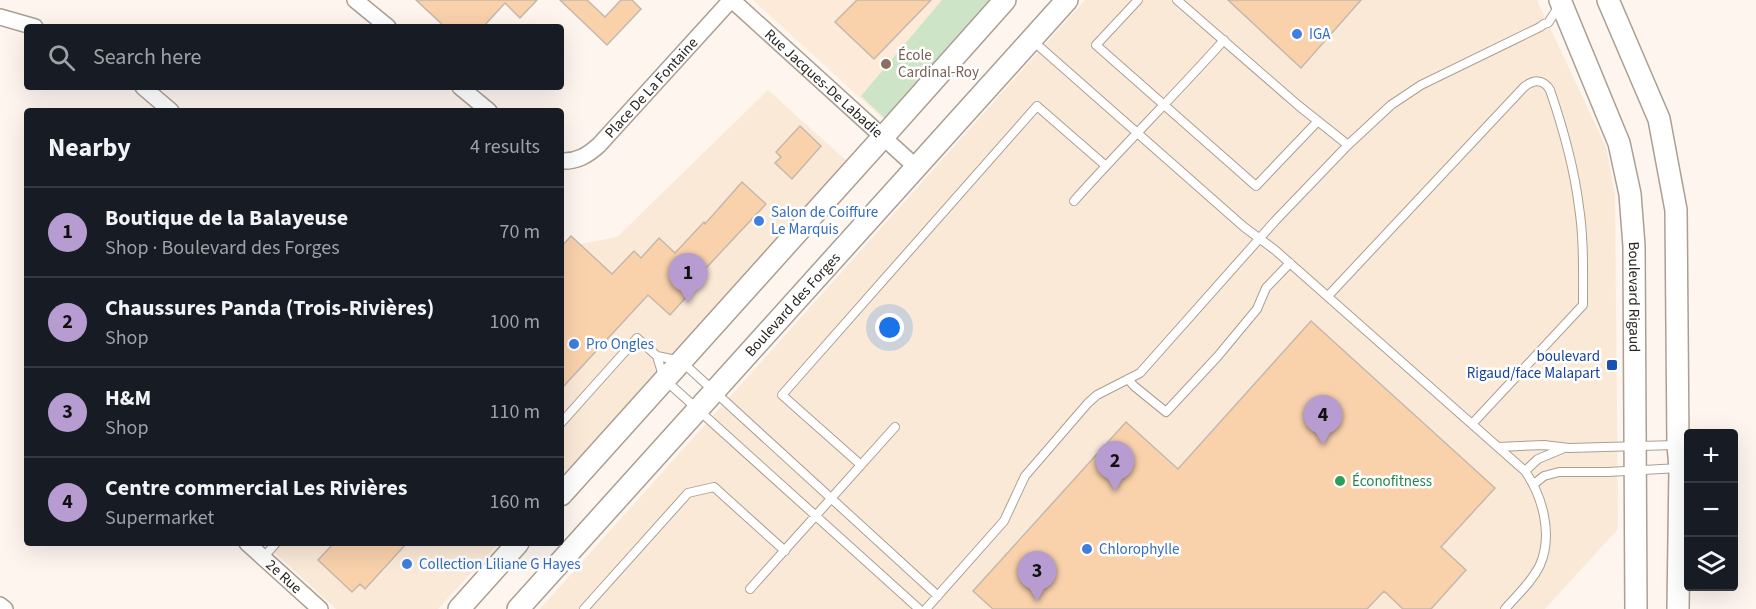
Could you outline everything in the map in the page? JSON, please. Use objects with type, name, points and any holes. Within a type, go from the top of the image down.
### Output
[{"type":"main road","points":[[564,492],[1005,0]]},
{"type":"main road","name":"Boulevard des Forges","points":[[518,609],[1067,0]]},
{"type":"main road","points":[[1608,0],[1659,119],[1676,210],[1680,468],[1678,609]]},
{"type":"main road","name":"Boulevard Rigaud","points":[[1562,1],[1619,144],[1630,194],[1634,246],[1636,609]]},
{"type":"main road","points":[[459,609],[515,546]]},
{"type":"street","points":[[355,0],[384,24]]},
{"type":"street","name":"Rue Jacques-De Labadie","points":[[732,0],[916,167]]},
{"type":"street","name":"Place De La Fontaine","points":[[564,161],[584,157],[599,145],[732,0]]},
{"type":"street","points":[[0,17],[24,24]]},
{"type":"street","points":[[146,90],[168,108]]},
{"type":"street","points":[[464,90],[485,108]]},
{"type":"street","name":"2e Rue","points":[[250,546],[320,609]]},
{"type":"street","points":[[0,604],[5,609]]},
{"type":"lane","points":[[1138,0],[1096,45],[1256,186],[1318,121]]},
{"type":"lane","points":[[1177,0],[1348,145]]},
{"type":"lane","points":[[927,609],[1004,521],[1025,476],[1088,403],[1097,395],[1140,373],[1348,145],[1391,105],[1421,85],[1548,23],[1562,1]]},
{"type":"lane","points":[[1031,39],[1328,296],[1525,471],[1534,484],[1544,514],[1545,541],[1540,565],[1504,609]]},
{"type":"lane","points":[[1074,201],[1224,40]]},
{"type":"lane","points":[[1328,296],[1524,87],[1534,81],[1546,84],[1565,136],[1579,207],[1583,255],[1583,305],[1472,424]]},
{"type":"lane","points":[[861,465],[782,395],[1037,106],[1106,166]]},
{"type":"lane","points":[[1128,379],[1166,412],[1218,356],[1257,309],[1266,288],[1290,263]]},
{"type":"lane","points":[[564,420],[637,338],[657,356],[681,361],[938,596]]},
{"type":"lane","points":[[657,356],[664,379],[919,609]]},
{"type":"lane","points":[[750,589],[895,427]]},
{"type":"lane","points":[[1498,447],[1678,445]]},
{"type":"lane","points":[[1525,471],[1538,459],[1552,452],[1569,448]]},
{"type":"lane","points":[[1534,484],[1545,476],[1559,472],[1680,468]]},
{"type":"lane","points":[[584,609],[688,493],[714,488],[785,550]]},
{"type":"lane","points":[[263,558],[273,546]]},
{"type":"shaded area","name":"École Cardinal-Roy","points":[[753,0],[1006,0],[893,128]]},
{"type":"shaded area","points":[[1085,0],[1537,0],[1606,147],[1615,194],[1618,529],[1545,609],[540,609]]},
{"type":"shaded area","points":[[768,90],[850,164],[564,473],[564,247],[617,237]]},
{"type":"shaded area","points":[[267,546],[496,546],[438,609],[336,609]]},
{"type":"green space","points":[[942,0],[1005,0],[893,126],[861,96]]},
{"type":"building","points":[[416,0],[537,0],[520,18],[505,3],[486,24],[442,24]]},
{"type":"building","points":[[560,0],[587,0],[605,17],[621,0],[632,0],[641,9],[607,45]]},
{"type":"building","points":[[857,0],[931,0],[874,59],[835,22]]},
{"type":"building","name":"IGA","points":[[1228,0],[1361,0],[1301,68]]},
{"type":"building","points":[[800,126],[821,146],[792,179],[775,163],[781,157],[776,152]]},
{"type":"building","points":[[742,182],[766,204],[692,283],[696,286],[670,315],[648,295],[564,386],[564,244],[571,236],[612,274],[634,251],[641,258],[659,238],[675,253],[704,222],[705,224]]},
{"type":"building","points":[[1311,321],[1495,488],[1441,547],[1466,570],[1431,609],[1403,609],[1384,591],[1367,609],[993,609],[973,591],[1126,422],[1178,469]]},
{"type":"building","points":[[331,546],[404,546],[365,589],[360,584],[352,592],[318,560]]},
{"type":"place","name":"IGA","points":[[1297,34]]},
{"type":"place","name":"École Cardinal-Roy","points":[[886,64]]},
{"type":"place","name":"Salon de Coiffure Le Marquis","points":[[759,221]]},
{"type":"place","name":"Boutique de la Balayeuse","points":[[688,303]]},
{"type":"place","name":"Pro Ongles","points":[[574,344]]},
{"type":"place","name":"boulevard Rigaud/face Malapart","points":[[1612,365]]},
{"type":"place","name":"Centre commercial Les Rivières","points":[[1323,445]]},
{"type":"place","name":"Éconofitness","points":[[1340,481]]},
{"type":"place","name":"Chaussures Panda (Trois-Rivières)","points":[[1115,491]]},
{"type":"place","name":"Chlorophylle","points":[[1087,549]]},
{"type":"place","name":"Collection Liliane G Hayes","points":[[407,564]]},
{"type":"place","name":"H&M","points":[[1037,601]]}]
